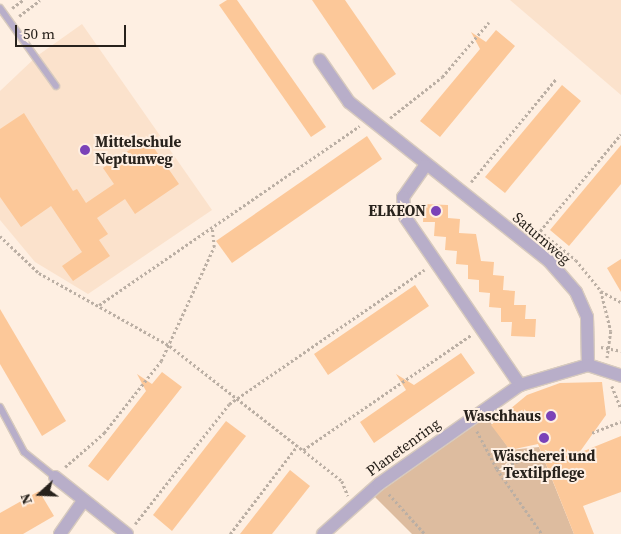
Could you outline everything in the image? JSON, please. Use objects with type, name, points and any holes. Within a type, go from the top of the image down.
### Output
[{"type":"street","name":"Saturnweg","points":[[320,60],[350,102],[425,166],[528,246],[576,292],[587,317],[588,365]]},
{"type":"street","points":[[425,166],[403,197],[404,210],[436,262],[520,385]]},
{"type":"street","points":[[588,365],[621,376]]},
{"type":"street","name":"Planetenring","points":[[323,534],[379,484],[474,415],[520,385],[588,365]]},
{"type":"street","points":[[55,477],[127,534]]},
{"type":"street","points":[[60,534],[83,501]]},
{"type":"lane","points":[[0,8],[56,86]]},
{"type":"lane","points":[[0,408],[24,452],[55,477]]},
{"type":"path","points":[[99,305],[212,228],[442,77],[489,22]]},
{"type":"path","points":[[462,194],[556,79]]},
{"type":"path","points":[[528,246],[621,134]]},
{"type":"path","points":[[55,477],[104,432],[170,346],[214,247],[212,228]]},
{"type":"path","points":[[0,236],[39,273],[170,346],[342,481],[351,507]]},
{"type":"path","points":[[127,534],[236,398],[436,262]]},
{"type":"path","points":[[601,291],[621,302]]},
{"type":"path","points":[[303,450],[481,328]]},
{"type":"path","points":[[589,345],[621,352]]},
{"type":"path","points":[[474,415],[478,441],[542,534]]},
{"type":"path","points":[[592,433],[621,421]]},
{"type":"path","points":[[230,534],[297,446]]},
{"type":"path","points":[[497,469],[541,453]]},
{"type":"path","points":[[379,484],[425,534]]},
{"type":"shaded area","points":[[510,0],[621,0],[621,95]]},
{"type":"shaded area","name":"Mittelschule Neptunweg","points":[[82,24],[212,210],[88,294],[35,262],[0,220],[0,91],[37,56]]},
{"type":"shaded area","points":[[486,416],[510,450],[539,447],[574,534],[412,534],[374,496]]},
{"type":"building","points":[[227,0],[237,0],[326,127],[311,137],[219,5]]},
{"type":"building","points":[[312,0],[345,0],[396,74],[373,90]]},
{"type":"building","points":[[496,30],[515,46],[440,137],[420,121],[480,49],[471,32],[486,42]]},
{"type":"building","points":[[562,85],[581,101],[505,193],[485,177]]},
{"type":"building","points":[[24,113],[73,191],[77,189],[86,203],[114,184],[103,168],[147,138],[179,184],[135,214],[125,199],[97,218],[108,234],[99,240],[110,256],[73,281],[62,266],[82,252],[51,206],[21,227],[0,197],[0,129]]},
{"type":"building","points":[[367,136],[382,159],[232,263],[216,241]]},
{"type":"building","points":[[621,145],[621,184],[569,246],[550,230]]},
{"type":"building","points":[[424,204],[448,205],[448,218],[460,219],[459,233],[476,234],[481,261],[494,262],[493,275],[504,276],[503,290],[515,291],[514,305],[526,305],[525,319],[536,319],[535,337],[511,336],[512,322],[501,322],[501,308],[489,307],[490,293],[479,292],[479,280],[468,279],[468,265],[456,264],[457,251],[445,250],[446,237],[434,236],[435,222],[423,222]]},
{"type":"building","points":[[621,259],[621,292],[607,268]]},
{"type":"building","points":[[415,285],[429,306],[328,375],[314,354]]},
{"type":"building","points":[[0,309],[66,421],[42,436],[0,364]]},
{"type":"building","points":[[461,353],[475,373],[374,443],[360,422],[406,390],[396,374],[414,385]]},
{"type":"building","points":[[162,372],[182,387],[108,481],[88,466],[146,391],[137,374],[152,384]]},
{"type":"building","points":[[602,382],[606,415],[579,453],[621,436],[621,492],[583,506],[594,534],[574,534],[538,444],[510,450],[491,425],[527,395],[560,383]]},
{"type":"building","points":[[226,421],[246,436],[172,531],[153,515]]},
{"type":"building","points":[[290,470],[310,486],[272,534],[240,534]]},
{"type":"building","points":[[39,491],[54,516],[23,534],[0,534],[0,513]]},
{"type":"place","name":"Mittelschule Neptunweg","points":[[85,150]]},
{"type":"place","name":"ELKEON","points":[[436,211]]},
{"type":"place","name":"Waschhaus","points":[[551,416]]},
{"type":"place","name":"Wäscherei und Textilpflege","points":[[544,438]]}]
